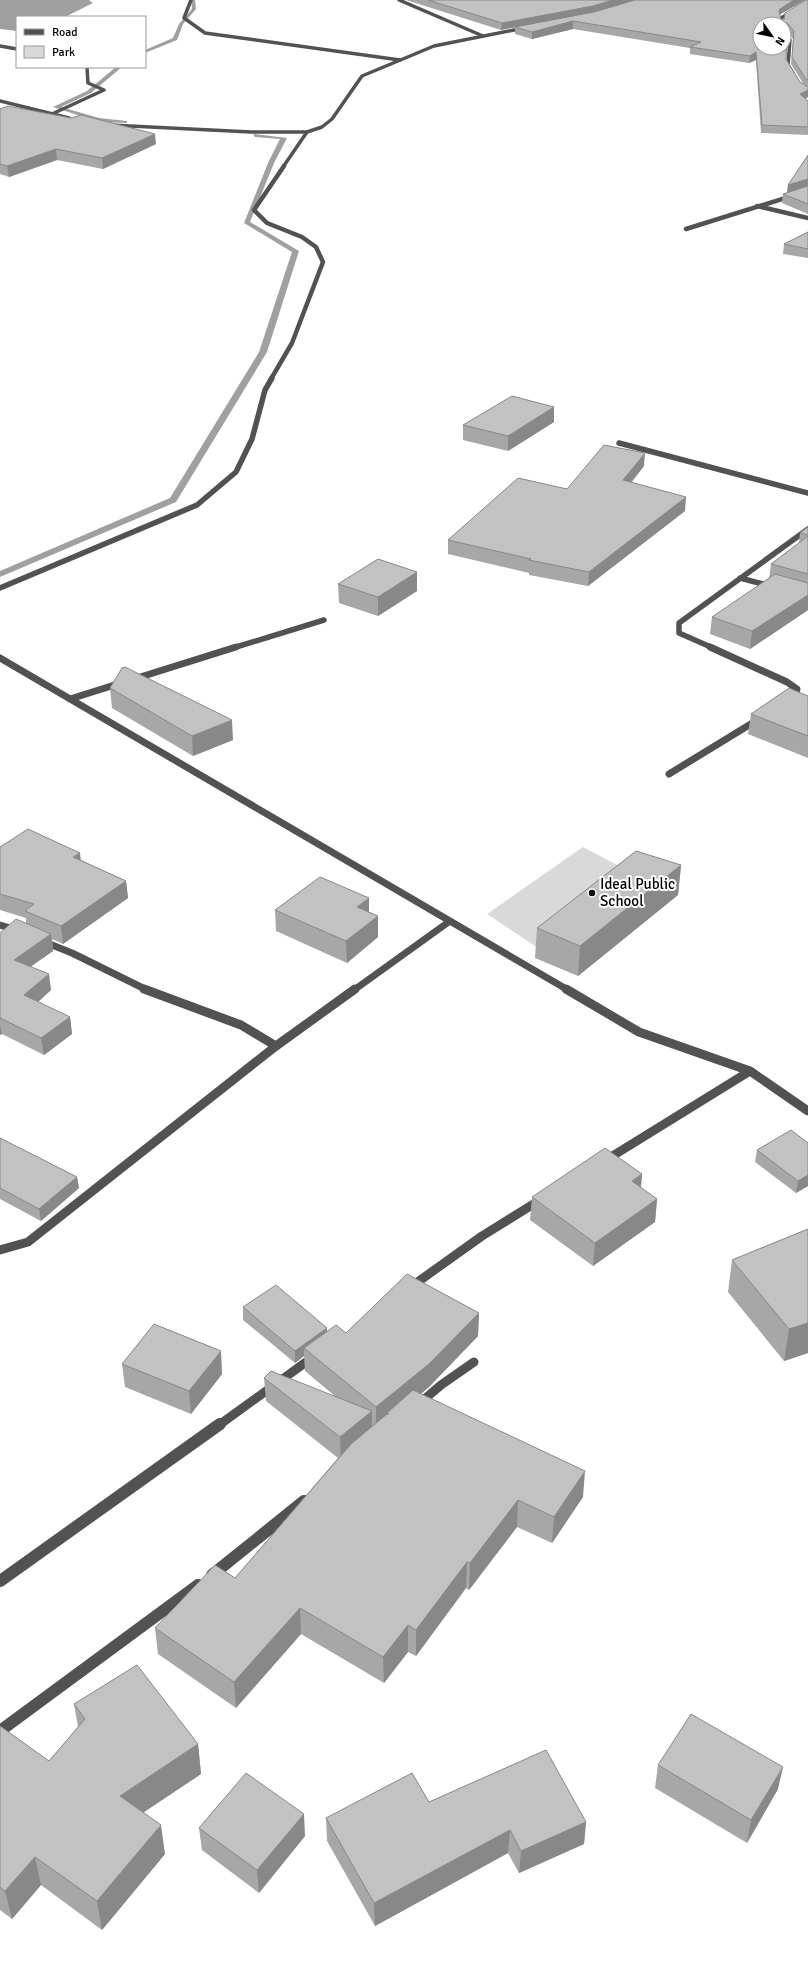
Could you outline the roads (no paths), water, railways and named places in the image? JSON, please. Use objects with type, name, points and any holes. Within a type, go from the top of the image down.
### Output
[{"type":"street","points":[[191,0],[184,18],[205,33],[400,60]]},
{"type":"street","points":[[401,1],[412,0]]},
{"type":"street","points":[[401,1],[483,36]]},
{"type":"street","points":[[784,16],[808,2]]},
{"type":"street","points":[[106,124],[251,132],[307,132],[322,127],[332,119],[362,76],[434,46],[527,28]]},
{"type":"street","points":[[0,46],[16,49]]},
{"type":"street","points":[[789,56],[788,65],[795,76]]},
{"type":"street","points":[[52,114],[104,90],[88,83],[87,68]]},
{"type":"street","points":[[0,101],[72,119]]},
{"type":"street","points":[[0,588],[197,505],[236,472],[252,438],[265,390],[292,343],[323,262],[316,247],[302,237],[267,223],[254,210],[307,132]]},
{"type":"street","points":[[686,229],[808,191]]},
{"type":"street","points":[[756,206],[808,218]]},
{"type":"street","points":[[619,443],[808,493]]},
{"type":"street","points":[[782,705],[795,697],[797,689],[787,682],[679,633],[680,623],[808,529]]},
{"type":"street","points":[[740,578],[777,588]]},
{"type":"street","points":[[70,699],[324,620]]},
{"type":"street","points":[[0,658],[639,1032],[750,1071],[808,1111]]},
{"type":"street","points":[[669,774],[768,713]]},
{"type":"street","points":[[0,1250],[28,1242],[276,1046],[450,921]]},
{"type":"street","points":[[0,925],[24,933]]},
{"type":"street","points":[[37,938],[72,953],[141,988],[241,1025],[276,1046]]},
{"type":"street","points":[[596,1166],[750,1071]]},
{"type":"street","points":[[405,1291],[482,1236],[549,1195]]},
{"type":"street","points":[[0,1581],[321,1351]]},
{"type":"street","points":[[412,1410],[441,1385],[474,1362]]},
{"type":"street","points":[[0,1730],[239,1555],[310,1495]]},
{"type":"waterway","points":[[146,52],[175,39],[181,24],[194,9],[193,0]]},
{"type":"waterway","points":[[118,68],[89,92],[56,107],[99,120],[125,122]]},
{"type":"waterway","points":[[0,574],[173,500],[263,352],[296,251],[247,223],[271,163],[284,138],[255,135]]},
{"type":"place","name":"Ideal Public School","points":[[592,893]]}]
